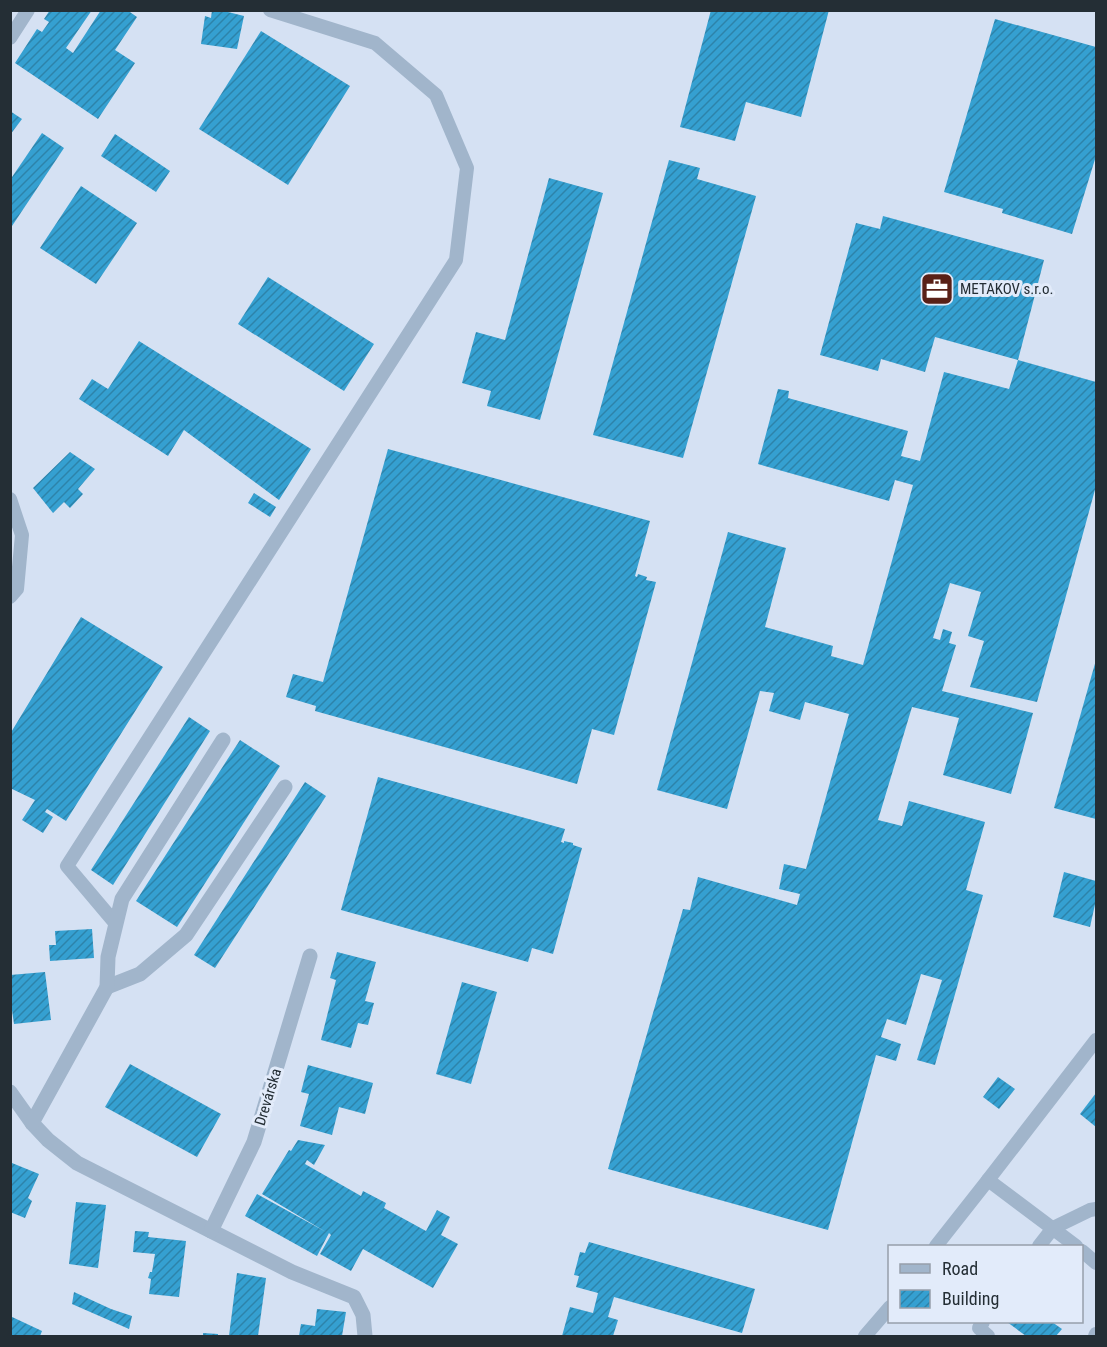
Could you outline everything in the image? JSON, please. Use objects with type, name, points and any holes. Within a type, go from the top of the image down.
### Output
[{"type":"street","points":[[32,1123],[107,987],[108,957],[122,899],[223,740]]},
{"type":"street","points":[[107,987],[140,974],[186,935],[285,787]]},
{"type":"street","name":"Drevárska","points":[[211,1231],[254,1142],[310,957]]},
{"type":"street","points":[[10,1092],[32,1123],[48,1140],[77,1163],[292,1272],[354,1297],[363,1315],[365,1336]]},
{"type":"lane","points":[[10,38],[28,10]]},
{"type":"lane","points":[[116,924],[67,866],[456,260],[467,168],[436,95],[375,43],[270,10]]},
{"type":"lane","points":[[10,499],[22,535],[17,589],[10,597]]},
{"type":"lane","points":[[937,1245],[1096,1040]]},
{"type":"lane","points":[[988,1180],[1075,1245]]},
{"type":"lane","points":[[1041,1245],[1053,1228],[1096,1209]]},
{"type":"lane","points":[[1083,1252],[1096,1263]]},
{"type":"lane","points":[[874,1334],[888,1310]]},
{"type":"lane","points":[[982,1323],[979,1328],[988,1336]]},
{"type":"building","points":[[50,10],[92,10],[66,48],[73,53],[101,10],[127,10],[137,17],[115,50],[135,63],[98,119],[15,63],[37,29],[42,32],[49,22],[44,19]]},
{"type":"building","points":[[212,10],[244,16],[237,49],[201,44],[205,16],[211,18]]},
{"type":"building","points":[[711,10],[829,10],[801,117],[746,102],[735,141],[680,127]]},
{"type":"building","points":[[995,19],[1096,47],[1096,156],[1072,234],[1002,213],[1003,209],[944,192]]},
{"type":"building","points":[[261,31],[350,86],[288,185],[199,129]]},
{"type":"building","points":[[10,111],[22,119],[10,135]]},
{"type":"building","points":[[42,133],[64,148],[10,229],[10,180]]},
{"type":"building","points":[[115,134],[170,171],[156,192],[101,156]]},
{"type":"building","points":[[669,160],[700,168],[697,179],[756,196],[683,458],[593,435]]},
{"type":"building","points":[[549,178],[603,193],[540,420],[487,406],[491,391],[462,383],[476,332],[505,340]]},
{"type":"building","points":[[81,186],[137,223],[96,284],[40,248]]},
{"type":"building","points":[[883,216],[1044,260],[1018,360],[935,337],[925,372],[881,359],[878,371],[820,355],[856,223],[880,229]]},
{"type":"building","points":[[268,277],[374,344],[344,391],[238,324]]},
{"type":"building","points":[[139,341],[311,449],[279,500],[184,430],[168,456],[79,399],[92,379],[108,389]]},
{"type":"building","points":[[1018,360],[1096,382],[1096,486],[1037,702],[970,687],[984,641],[968,636],[981,592],[950,583],[933,638],[940,640],[943,629],[952,632],[949,643],[956,645],[942,691],[1033,713],[1011,794],[943,775],[959,718],[912,707],[878,820],[902,826],[909,801],[985,822],[966,890],[983,895],[935,1065],[917,1060],[942,980],[921,974],[906,1025],[887,1019],[881,1037],[901,1044],[896,1061],[876,1055],[828,1230],[608,1169],[683,909],[690,910],[698,877],[797,905],[800,894],[779,889],[784,864],[806,869],[849,714],[805,702],[800,720],[769,711],[774,693],[760,691],[727,809],[657,790],[728,532],[786,548],[765,627],[833,646],[831,656],[863,665],[913,485],[895,480],[889,501],[758,464],[778,389],[789,391],[788,398],[908,431],[901,456],[920,461],[944,372],[1009,389]]},
{"type":"building","points":[[388,449],[650,521],[635,576],[637,577],[638,574],[647,577],[646,580],[656,582],[614,735],[592,729],[577,784],[315,711],[316,706],[286,697],[293,674],[323,682]]},
{"type":"building","points":[[70,452],[95,469],[78,489],[83,494],[70,508],[64,502],[53,513],[33,488]]},
{"type":"building","points":[[254,493],[276,507],[270,517],[248,503]]},
{"type":"building","points":[[81,617],[163,667],[66,821],[47,809],[45,812],[53,817],[43,833],[22,820],[35,800],[10,788],[10,734]]},
{"type":"building","points":[[1096,660],[1096,819],[1054,808]]},
{"type":"building","points":[[189,717],[210,731],[113,885],[91,870]]},
{"type":"building","points":[[240,740],[280,766],[177,927],[136,901]]},
{"type":"building","points":[[378,777],[565,829],[561,842],[573,843],[582,848],[553,954],[532,948],[528,962],[341,910]]},
{"type":"building","points":[[305,782],[326,796],[215,968],[194,955]]},
{"type":"building","points":[[1064,872],[1096,881],[1096,900],[1090,927],[1053,917]]},
{"type":"building","points":[[92,929],[94,958],[50,961],[49,945],[56,945],[55,931]]},
{"type":"building","points":[[337,952],[376,962],[365,1001],[374,1003],[368,1025],[358,1023],[351,1048],[321,1040],[336,980],[330,978]]},
{"type":"building","points":[[45,972],[51,1020],[14,1024],[10,975]]},
{"type":"building","points":[[462,982],[497,992],[471,1084],[436,1074]]},
{"type":"building","points":[[130,1064],[221,1114],[197,1157],[105,1107]]},
{"type":"building","points":[[308,1065],[373,1083],[365,1114],[339,1107],[332,1135],[300,1126],[309,1094],[301,1092]]},
{"type":"building","points":[[998,1077],[1015,1089],[999,1109],[983,1097]]},
{"type":"building","points":[[1096,1093],[1096,1127],[1080,1114]]},
{"type":"building","points":[[298,1140],[325,1145],[314,1165],[307,1160],[305,1164],[361,1196],[363,1191],[386,1203],[384,1208],[426,1231],[437,1210],[450,1217],[441,1235],[458,1244],[433,1288],[363,1249],[351,1271],[320,1254],[331,1235],[329,1233],[317,1256],[245,1216],[257,1194],[326,1232],[262,1194],[289,1150],[291,1151]]},
{"type":"building","points":[[12,1163],[39,1174],[28,1198],[32,1201],[25,1218],[10,1212],[10,1167]]},
{"type":"building","points":[[76,1202],[106,1205],[98,1268],[69,1264]]},
{"type":"building","points":[[135,1231],[149,1232],[148,1237],[186,1241],[179,1297],[149,1294],[151,1279],[148,1278],[152,1272],[155,1254],[133,1252]]},
{"type":"building","points":[[589,1242],[755,1289],[742,1333],[614,1297],[608,1317],[618,1320],[613,1336],[562,1336],[570,1307],[593,1313],[598,1293],[576,1287],[579,1276],[574,1275],[580,1252],[585,1253]]},
{"type":"building","points":[[237,1273],[266,1278],[258,1336],[229,1336]]},
{"type":"building","points":[[74,1292],[132,1316],[129,1329],[72,1304]]},
{"type":"building","points":[[317,1309],[346,1312],[342,1336],[299,1336],[301,1324],[315,1326]]},
{"type":"building","points":[[10,1316],[42,1331],[40,1336],[10,1336]]},
{"type":"building","points":[[1008,1323],[1053,1323],[1062,1329],[1056,1336],[1026,1336]]},
{"type":"building","points":[[203,1333],[218,1334],[218,1336],[203,1336]]},
{"type":"place","name":"METAKOV s.r.o.","points":[[937,289]]}]
